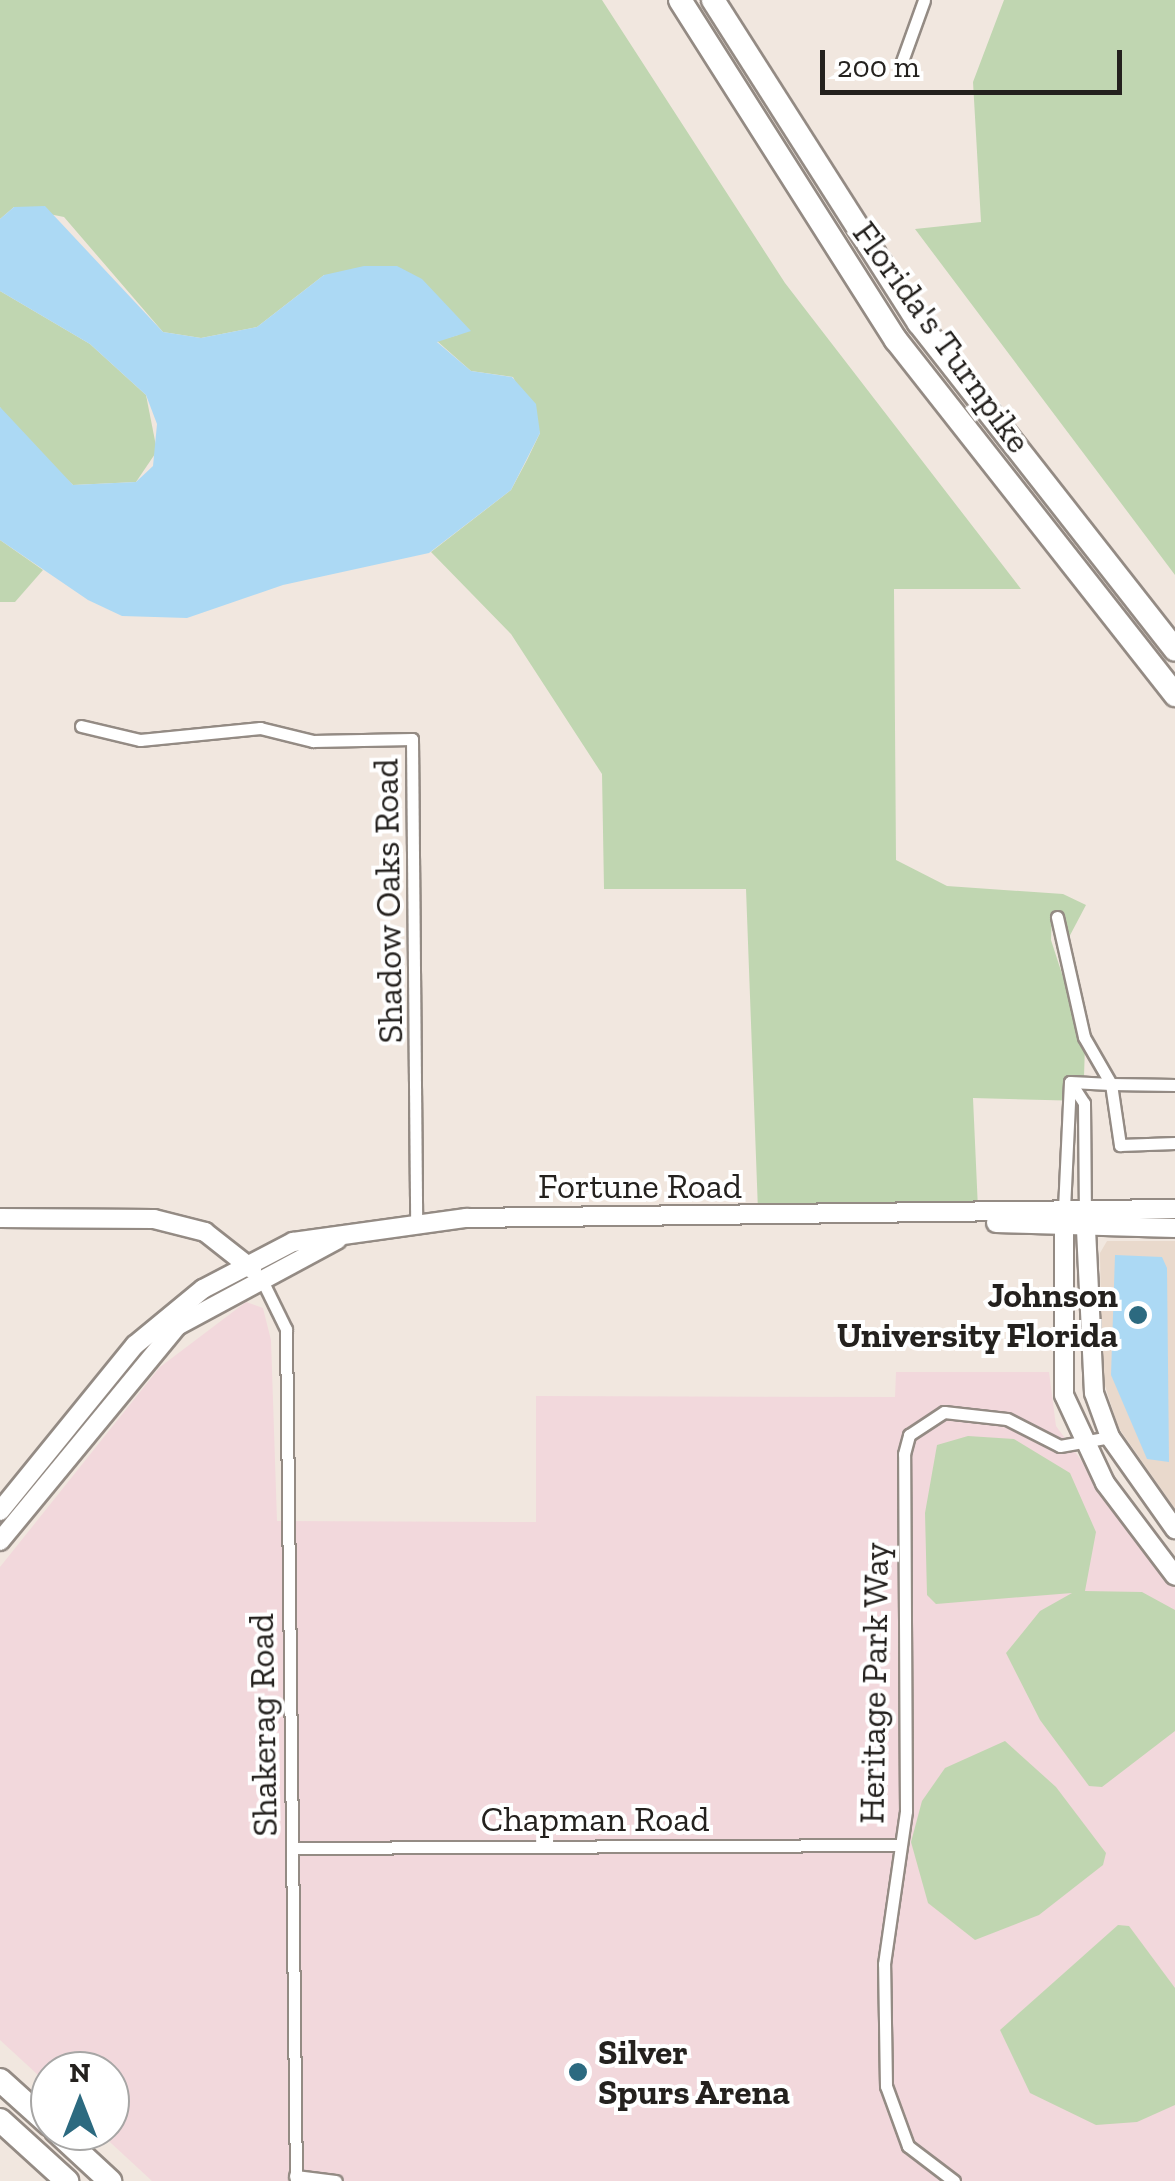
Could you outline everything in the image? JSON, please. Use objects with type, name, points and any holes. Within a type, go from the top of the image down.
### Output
[{"type":"highway","name":"Florida's Turnpike","points":[[680,0],[896,340],[1175,695]]},
{"type":"highway","name":"Florida's Turnpike","points":[[713,0],[919,323],[1175,648]]},
{"type":"highway","points":[[0,2080],[30,2108]]},
{"type":"highway","points":[[0,2120],[66,2181]]},
{"type":"highway","points":[[78,2151],[110,2181]]},
{"type":"main road","name":"Fortune Road","points":[[0,1512],[135,1345],[293,1242],[416,1220],[1086,1218],[1175,1208]]},
{"type":"main road","points":[[0,1218],[154,1219],[205,1232],[253,1270]]},
{"type":"main road","points":[[1063,1218],[1061,1364],[1084,1446],[1175,1576]]},
{"type":"main road","name":"Fortune Road","points":[[1086,1218],[1175,1228]]},
{"type":"main road","points":[[1086,1218],[1089,1347],[1110,1437],[1175,1530]]},
{"type":"main road","name":"Fortune Road","points":[[0,1541],[156,1346],[253,1270]]},
{"type":"street","points":[[902,64],[924,0]]},
{"type":"street","name":"Shadow Oaks Road","points":[[82,726],[140,740],[260,728],[313,740],[412,739],[416,1220]]},
{"type":"street","points":[[1057,917],[1084,1037],[1111,1084],[1114,1141],[1175,1143]]},
{"type":"street","points":[[1070,1082],[1175,1085]]},
{"type":"street","points":[[1063,1218],[1070,1082]]},
{"type":"street","points":[[1070,1082],[1084,1103],[1086,1218]]},
{"type":"street","name":"Shakerag Road","points":[[253,1270],[286,1329],[296,2178]]},
{"type":"street","name":"Heritage Park Way","points":[[954,2181],[908,2146],[887,2096],[884,1964],[899,1845],[908,1435],[944,1412],[968,1412],[1084,1446]]},
{"type":"street","points":[[1084,1446],[1110,1437]]},
{"type":"street","name":"Chapman Road","points":[[292,1848],[899,1845]]},
{"type":"street","points":[[296,2178],[336,2181]]},
{"type":"shaded area","name":"Johnson University Florida","points":[[1107,1241],[1175,1241],[1175,1509],[1118,1427],[1102,1376],[1100,1253]]},
{"type":"shaded area","points":[[246,1302],[263,1308],[271,1340],[277,1521],[536,1522],[536,1396],[895,1397],[896,1372],[1049,1372],[1056,1426],[1175,1588],[1175,2181],[152,2181],[120,2151],[130,2151],[130,2051],[30,2051],[30,2068],[0,2040],[0,1567],[160,1367]]},
{"type":"green space","points":[[0,0],[602,0],[785,283],[1021,589],[894,589],[896,860],[947,886],[1063,894],[1086,905],[1067,941],[1063,912],[1052,911],[1051,940],[1085,1045],[1084,1077],[1065,1077],[1065,1088],[1084,1088],[1084,1101],[973,1098],[978,1209],[758,1211],[746,889],[604,889],[602,774],[511,634],[431,552],[511,490],[540,433],[513,377],[471,371],[437,341],[458,335],[324,275],[257,327],[201,338],[163,332],[64,217],[14,207],[0,219]]},
{"type":"green space","points":[[1004,0],[1175,0],[1175,575],[915,229],[981,222],[973,82]]},
{"type":"green space","points":[[0,291],[90,344],[146,395],[157,451],[136,482],[73,485],[14,431],[0,407]]},
{"type":"green space","points":[[0,540],[43,570],[15,602],[0,602]]},
{"type":"green space","points":[[968,1436],[1014,1439],[1070,1473],[1096,1532],[1085,1591],[1142,1592],[1175,1610],[1175,1731],[1102,1787],[1089,1786],[1040,1720],[1006,1653],[1040,1611],[1072,1593],[936,1604],[927,1595],[925,1513],[937,1445]]},
{"type":"green space","points":[[1005,1741],[1056,1787],[1106,1853],[1103,1865],[1039,1915],[975,1940],[928,1903],[911,1842],[922,1801],[945,1768]]},
{"type":"green space","points":[[1118,1925],[1129,1926],[1175,1988],[1175,2105],[1137,2122],[1096,2125],[1030,2093],[1000,2030]]},
{"type":"water","points":[[45,206],[163,332],[201,338],[257,327],[324,275],[364,266],[397,266],[422,279],[471,331],[437,342],[471,371],[512,377],[536,404],[540,433],[511,490],[429,553],[283,585],[187,618],[122,616],[88,600],[0,540],[0,407],[73,485],[136,482],[153,466],[157,424],[146,395],[90,344],[0,291],[0,219],[14,207]]},
{"type":"water","name":"Johnson University Florida","points":[[1115,1255],[1162,1257],[1167,1268],[1169,1462],[1147,1459],[1111,1375]]},
{"type":"place","name":"Johnson University Florida","points":[[1138,1315]]},
{"type":"place","name":"Silver Spurs Arena","points":[[578,2072]]}]
